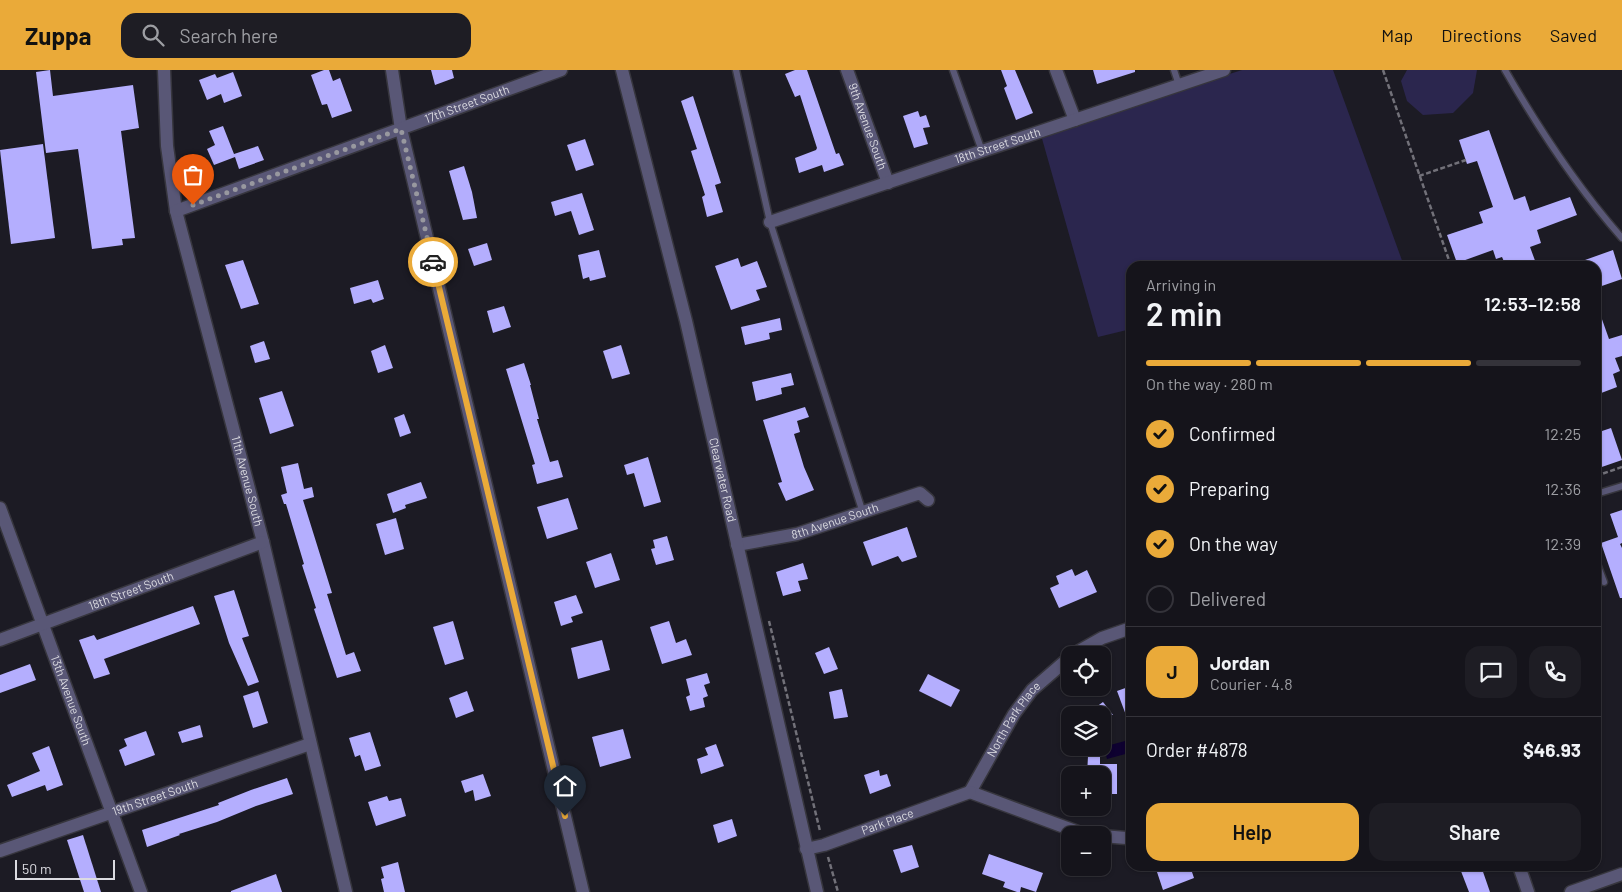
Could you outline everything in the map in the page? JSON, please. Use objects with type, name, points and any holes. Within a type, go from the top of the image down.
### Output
[{"type":"street","name":"11th Avenue South","points":[[164,70],[167,146],[176,211],[263,542],[346,892]]},
{"type":"street","points":[[392,70],[401,129],[583,892]]},
{"type":"street","name":"17th Street South","points":[[176,211],[561,70]]},
{"type":"street","name":"Clearwater Road","points":[[622,70],[686,321],[817,892]]},
{"type":"street","name":"9th Avenue South","points":[[847,70],[888,183]]},
{"type":"street","points":[[1056,70],[1075,120]]},
{"type":"street","name":"18th Street South","points":[[770,222],[1224,70]]},
{"type":"street","name":"8th Avenue South","points":[[737,545],[797,534],[920,492],[928,500]]},
{"type":"street","name":"13th Avenue South","points":[[0,508],[141,892]]},
{"type":"street","name":"18th Street South","points":[[0,640],[263,542]]},
{"type":"street","name":"North Park Place","points":[[1088,646],[1102,638],[1126,630]]},
{"type":"street","name":"North Park Place","points":[[970,792],[1014,714],[1032,690],[1061,665]]},
{"type":"street","name":"19th Street South","points":[[0,851],[310,744]]},
{"type":"street","points":[[970,792],[1062,826]]},
{"type":"street","name":"Park Place","points":[[806,849],[824,845],[970,792]]},
{"type":"street","points":[[1111,837],[1126,838]]},
{"type":"street","points":[[1521,871],[1528,892]]},
{"type":"street","points":[[1571,892],[1622,874]]},
{"type":"lane","points":[[736,70],[770,222],[862,513]]},
{"type":"lane","points":[[953,70],[982,151]]},
{"type":"lane","points":[[1174,70],[1180,85]]},
{"type":"lane","points":[[1505,70],[1531,115],[1605,218],[1622,238]]},
{"type":"lane","points":[[1601,492],[1622,486]]},
{"type":"lane","points":[[1601,574],[1604,582]]},
{"type":"path","points":[[1383,70],[1449,261]]},
{"type":"path","points":[[1419,176],[1466,160]]},
{"type":"path","points":[[1601,474],[1622,467]]},
{"type":"path","points":[[768,614],[820,831]]},
{"type":"path","points":[[828,856],[838,892]]},
{"type":"shaded area","points":[[1242,70],[1333,70],[1402,261],[1126,261],[1126,330],[1098,337],[1041,135]]},
{"type":"shaded area","points":[[1407,70],[1477,70],[1473,93],[1453,113],[1423,115],[1407,101],[1401,81]]},
{"type":"shaded area","points":[[1125,741],[1126,754],[1107,759],[1106,756],[1111,756],[1111,745]]},
{"type":"building","points":[[50,70],[53,96],[133,85],[139,128],[121,131],[135,238],[122,239],[123,245],[92,249],[78,149],[46,153],[36,72]]},
{"type":"building","points":[[329,70],[333,81],[340,78],[352,111],[332,118],[327,104],[322,105],[311,75]]},
{"type":"building","points":[[431,70],[452,70],[454,78],[435,85]]},
{"type":"building","points":[[795,70],[807,70],[836,154],[839,153],[844,165],[824,172],[822,165],[799,173],[795,158],[817,148],[800,95],[795,97],[785,74]]},
{"type":"building","points":[[1001,70],[1015,70],[1033,113],[1016,120],[1004,88],[1007,86]]},
{"type":"building","points":[[1093,70],[1135,70],[1135,72],[1097,84]]},
{"type":"building","points":[[233,72],[242,96],[224,103],[221,94],[207,100],[199,80],[215,74],[217,78]]},
{"type":"building","points":[[693,96],[721,183],[715,185],[723,212],[707,217],[702,197],[705,195],[691,151],[697,149],[681,101]]},
{"type":"building","points":[[918,111],[920,117],[926,115],[930,127],[923,128],[928,144],[914,148],[903,116]]},
{"type":"building","points":[[223,126],[234,154],[258,146],[264,160],[239,169],[235,157],[214,165],[207,149],[215,145],[209,131]]},
{"type":"building","points":[[1489,130],[1514,200],[1525,196],[1530,211],[1570,197],[1577,215],[1537,230],[1541,243],[1530,247],[1535,261],[1504,261],[1502,257],[1496,259],[1493,250],[1463,261],[1456,261],[1447,235],[1483,223],[1479,212],[1493,207],[1477,161],[1467,164],[1459,140]]},
{"type":"building","points":[[585,139],[594,165],[576,171],[567,145]]},
{"type":"building","points":[[43,144],[55,238],[11,244],[0,150]]},
{"type":"building","points":[[464,166],[477,218],[463,220],[449,171]]},
{"type":"building","points":[[582,193],[594,230],[579,235],[571,211],[555,216],[551,202]]},
{"type":"building","points":[[487,243],[492,260],[474,266],[468,249]]},
{"type":"building","points":[[599,250],[606,277],[590,281],[589,277],[583,279],[578,255]]},
{"type":"building","points":[[1613,250],[1622,279],[1601,286],[1601,261],[1582,261]]},
{"type":"building","points":[[738,258],[741,267],[757,261],[767,287],[756,290],[760,300],[731,310],[715,266]]},
{"type":"building","points":[[243,260],[259,304],[241,309],[225,265]]},
{"type":"building","points":[[378,280],[384,299],[373,303],[371,299],[354,304],[350,288]]},
{"type":"building","points":[[504,306],[511,327],[493,333],[487,311]]},
{"type":"building","points":[[1601,316],[1609,339],[1622,335],[1622,356],[1615,358],[1620,371],[1613,374],[1617,387],[1601,393]]},
{"type":"building","points":[[780,318],[782,330],[769,333],[770,339],[745,345],[741,327]]},
{"type":"building","points":[[264,341],[270,359],[255,363],[250,346]]},
{"type":"building","points":[[385,345],[393,368],[378,373],[371,351]]},
{"type":"building","points":[[621,345],[630,374],[612,379],[603,351]]},
{"type":"building","points":[[524,363],[539,419],[537,419],[550,462],[558,460],[563,477],[537,484],[532,465],[535,464],[506,369]]},
{"type":"building","points":[[791,373],[794,385],[781,388],[782,394],[756,401],[752,382]]},
{"type":"building","points":[[282,391],[294,426],[270,434],[259,398]]},
{"type":"building","points":[[805,407],[809,417],[797,421],[800,432],[794,434],[804,467],[814,490],[786,501],[778,483],[782,482],[763,420]]},
{"type":"building","points":[[404,414],[411,433],[400,437],[394,418]]},
{"type":"building","points":[[1611,428],[1622,460],[1601,467],[1601,431]]},
{"type":"building","points":[[648,457],[661,502],[644,507],[634,473],[627,475],[624,465]]},
{"type":"building","points":[[298,463],[304,489],[312,487],[314,497],[303,500],[332,593],[327,594],[346,655],[354,652],[361,671],[337,678],[314,609],[316,608],[302,565],[304,564],[286,504],[284,504],[281,495],[287,493],[281,467]]},
{"type":"building","points":[[421,482],[427,498],[405,505],[406,508],[393,513],[387,494]]},
{"type":"building","points":[[568,498],[578,529],[547,539],[537,507]]},
{"type":"building","points":[[1622,510],[1622,543],[1620,544],[1622,548],[1622,598],[1620,598],[1601,543],[1618,537],[1610,514]]},
{"type":"building","points":[[396,518],[404,549],[385,555],[376,524]]},
{"type":"building","points":[[907,527],[917,557],[902,562],[898,556],[872,566],[863,542]]},
{"type":"building","points":[[667,536],[674,560],[656,565],[651,549],[655,548],[653,540]]},
{"type":"building","points":[[611,553],[620,580],[595,588],[586,562]]},
{"type":"building","points":[[803,563],[808,579],[798,581],[801,591],[783,596],[776,572]]},
{"type":"building","points":[[1072,569],[1075,576],[1087,570],[1097,592],[1059,608],[1050,588],[1059,584],[1056,576]]},
{"type":"building","points":[[234,590],[249,636],[242,638],[259,682],[248,686],[229,643],[214,596]]},
{"type":"building","points":[[576,595],[583,613],[571,617],[573,622],[561,626],[554,602]]},
{"type":"building","points":[[193,606],[200,624],[104,659],[110,674],[94,679],[79,640],[94,635],[97,640]]},
{"type":"building","points":[[453,621],[464,659],[445,665],[433,627]]},
{"type":"building","points":[[669,621],[676,643],[686,639],[692,655],[662,664],[650,627]]},
{"type":"building","points":[[602,640],[610,670],[578,679],[571,648]]},
{"type":"building","points":[[829,647],[838,669],[824,674],[815,653]]},
{"type":"building","points":[[30,664],[36,680],[0,693],[0,675]]},
{"type":"building","points":[[707,673],[710,683],[704,685],[708,696],[703,698],[705,707],[690,711],[686,697],[690,695],[686,679]]},
{"type":"building","points":[[928,674],[960,690],[951,707],[919,691]]},
{"type":"building","points":[[1126,688],[1126,715],[1117,691]]},
{"type":"building","points":[[842,689],[848,717],[834,719],[829,692]]},
{"type":"building","points":[[258,691],[268,723],[253,728],[243,696]]},
{"type":"building","points":[[467,691],[474,711],[456,718],[449,698]]},
{"type":"building","points":[[1103,702],[1106,706],[1097,706]]},
{"type":"building","points":[[200,725],[203,737],[182,743],[178,732]]},
{"type":"building","points":[[623,729],[631,758],[600,767],[592,737]]},
{"type":"building","points":[[146,731],[155,755],[125,766],[119,750],[127,746],[124,739]]},
{"type":"building","points":[[370,732],[381,766],[365,771],[360,755],[355,757],[349,738]]},
{"type":"building","points":[[716,744],[724,766],[701,774],[697,759],[708,755],[705,748]]},
{"type":"building","points":[[49,746],[63,785],[47,791],[45,785],[12,797],[7,785],[40,771],[32,753]]},
{"type":"building","points":[[1088,756],[1100,756],[1100,764],[1117,764],[1117,794],[1111,794],[1111,766],[1087,766]]},
{"type":"building","points":[[879,770],[880,776],[887,774],[891,786],[870,794],[864,775]]},
{"type":"building","points":[[483,774],[491,796],[475,801],[473,790],[465,793],[461,781]]},
{"type":"building","points":[[287,778],[293,794],[147,847],[142,830],[219,805],[218,803]]},
{"type":"building","points":[[387,796],[389,801],[401,798],[406,816],[376,826],[368,802]]},
{"type":"building","points":[[732,819],[737,836],[718,843],[713,825]]},
{"type":"building","points":[[83,835],[101,892],[84,892],[67,840]]},
{"type":"building","points":[[912,845],[919,867],[901,873],[893,850]]},
{"type":"building","points":[[989,854],[1043,873],[1036,892],[1021,887],[1020,892],[1017,892],[1003,887],[1005,882],[982,874]]},
{"type":"building","points":[[398,862],[405,892],[384,892],[381,879],[384,878],[381,867]]},
{"type":"building","points":[[1157,871],[1192,871],[1194,878],[1163,890]]},
{"type":"building","points":[[1461,871],[1483,871],[1490,892],[1469,892]]},
{"type":"building","points":[[276,874],[282,892],[231,892],[231,891]]},
{"type":"way so far","points":[[193,205],[401,129],[433,262]]},
{"type":"route","points":[[433,262],[565,816]]}]
